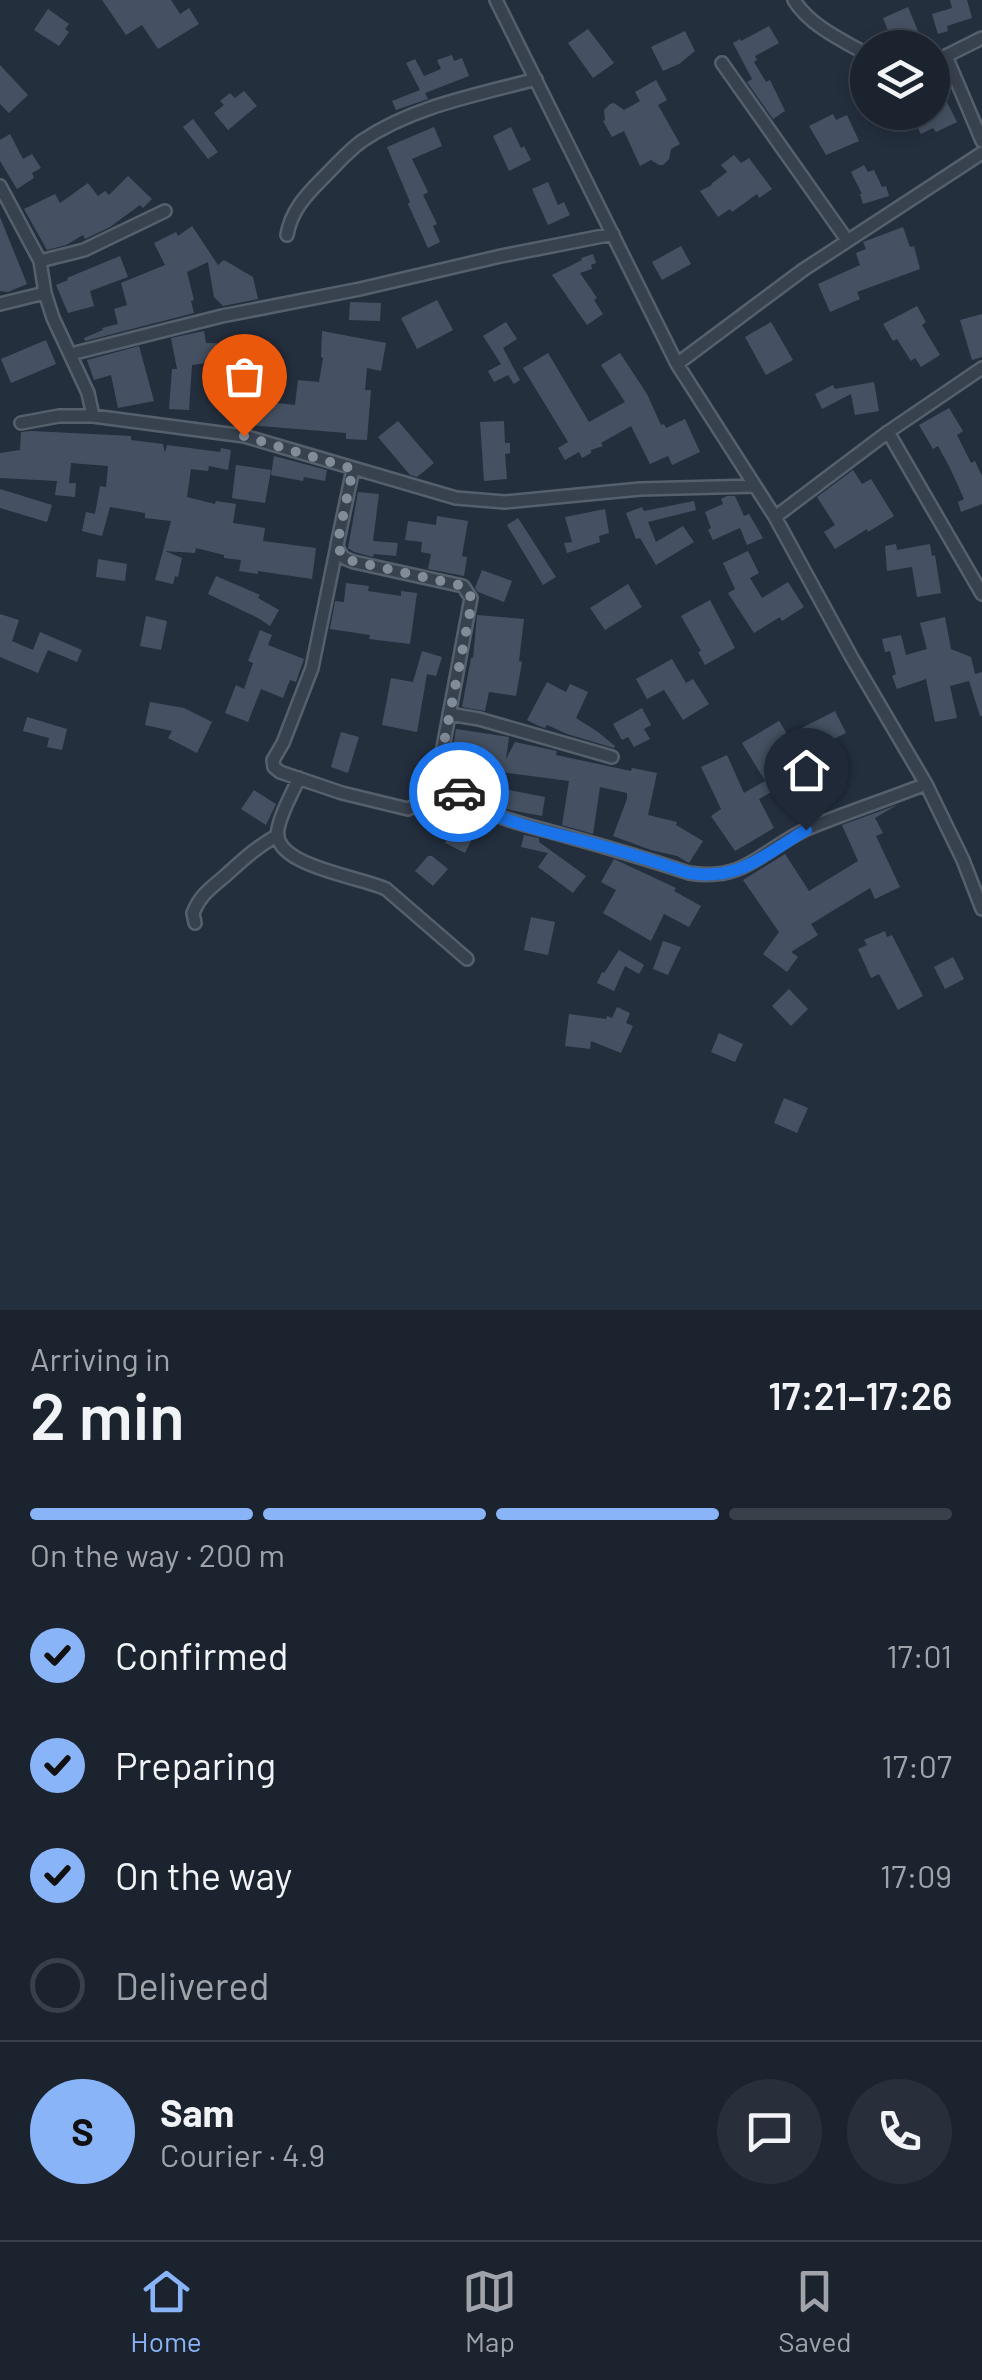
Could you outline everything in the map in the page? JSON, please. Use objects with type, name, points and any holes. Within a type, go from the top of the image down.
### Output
[{"type":"street","points":[[496,0],[677,364],[775,517],[926,784],[964,860],[982,909]]},
{"type":"street","points":[[794,0],[800,10],[850,44]]},
{"type":"street","points":[[950,54],[982,38]]},
{"type":"street","points":[[722,62],[847,240]]},
{"type":"street","points":[[950,65],[982,140]]},
{"type":"street","points":[[287,235],[294,212],[310,190],[360,142],[386,126],[442,104],[536,79]]},
{"type":"street","points":[[677,364],[847,240],[982,154]]},
{"type":"street","points":[[0,186],[40,261],[53,318],[88,393],[94,416]]},
{"type":"street","points":[[40,261],[84,250],[166,211]]},
{"type":"street","points":[[71,354],[222,316],[613,234]]},
{"type":"street","points":[[0,304],[45,294]]},
{"type":"street","points":[[775,517],[982,368]]},
{"type":"street","points":[[21,422],[94,416],[244,436],[456,498],[504,502],[640,490],[755,486]]},
{"type":"street","points":[[888,432],[982,594]]},
{"type":"street","points":[[353,469],[312,668],[273,760],[274,767],[342,793],[408,808],[418,805],[426,793],[442,753]]},
{"type":"street","points":[[337,545],[344,559],[463,586],[472,598],[448,714],[443,770],[466,799],[488,811],[709,876],[745,868],[806,830],[926,784]]},
{"type":"street","points":[[448,714],[479,719],[612,757]]},
{"type":"street","points":[[299,778],[277,830],[284,851],[324,870],[386,889],[468,959]]},
{"type":"street","points":[[195,923],[193,912],[208,888],[253,848],[278,835]]},
{"type":"building","points":[[102,0],[171,0],[180,14],[189,8],[199,24],[158,49],[142,25],[126,35]]},
{"type":"building","points":[[950,0],[967,0],[972,18],[947,26],[948,30],[937,30],[932,14],[952,8]]},
{"type":"building","points":[[908,7],[918,30],[888,30],[883,18]]},
{"type":"building","points":[[48,9],[69,24],[65,29],[69,32],[59,46],[34,30]]},
{"type":"building","points":[[769,26],[779,43],[755,56],[754,62],[766,82],[770,80],[785,111],[773,119],[747,82],[752,79],[733,43]]},
{"type":"building","points":[[588,29],[614,63],[593,78],[568,43]]},
{"type":"building","points":[[685,31],[695,51],[663,71],[651,47]]},
{"type":"building","points":[[452,55],[454,61],[462,58],[469,76],[425,93],[428,99],[396,110],[392,101],[420,90],[406,63],[415,59],[424,76],[441,69],[437,60]]},
{"type":"building","points":[[0,65],[28,95],[9,113],[0,104]]},
{"type":"building","points":[[656,80],[667,100],[658,105],[680,144],[671,149],[663,165],[651,160],[640,166],[624,131],[612,137],[603,121],[604,110],[614,103],[624,110],[640,101],[635,92]]},
{"type":"building","points":[[244,91],[257,106],[228,130],[214,113],[230,93],[235,98]]},
{"type":"building","points":[[833,114],[836,120],[847,115],[850,130],[854,130],[859,141],[826,155],[809,126]]},
{"type":"building","points":[[193,119],[218,152],[208,159],[183,127]]},
{"type":"building","points":[[434,127],[442,146],[412,159],[428,192],[423,195],[437,224],[433,226],[440,242],[428,248],[387,147]]},
{"type":"building","points":[[511,127],[531,160],[509,171],[493,136]]},
{"type":"building","points":[[10,134],[23,159],[32,154],[41,168],[17,189],[0,161],[0,140]]},
{"type":"building","points":[[734,155],[741,163],[749,158],[772,189],[718,217],[700,191],[727,172],[721,165]]},
{"type":"building","points":[[864,165],[868,172],[874,170],[889,196],[863,204],[851,172]]},
{"type":"building","points":[[128,176],[152,199],[143,208],[140,205],[85,239],[83,235],[47,250],[24,209],[55,194],[60,203],[88,183],[98,196],[105,191],[109,195]]},
{"type":"building","points":[[548,182],[558,205],[564,202],[570,215],[548,225],[532,189]]},
{"type":"building","points":[[0,217],[27,284],[8,292],[0,291]]},
{"type":"building","points":[[192,226],[218,265],[224,260],[253,277],[258,299],[223,306],[214,297],[208,262],[187,272],[194,313],[85,341],[102,328],[118,324],[114,309],[127,305],[121,283],[165,265],[154,243],[176,232],[178,236]]},
{"type":"building","points":[[903,227],[910,247],[914,246],[920,269],[857,292],[860,299],[830,312],[818,284],[860,265],[856,253],[866,249],[863,242]]},
{"type":"building","points":[[681,246],[691,264],[662,280],[652,262]]},
{"type":"building","points":[[593,254],[596,263],[591,265],[592,269],[580,273],[603,314],[587,325],[552,275]]},
{"type":"building","points":[[120,256],[128,277],[90,291],[94,306],[68,313],[56,285]]},
{"type":"building","points":[[437,300],[453,330],[417,349],[401,318]]},
{"type":"building","points":[[350,302],[381,303],[380,321],[349,320]]},
{"type":"building","points":[[917,306],[926,322],[922,325],[940,355],[921,367],[915,358],[911,361],[897,339],[893,341],[883,324]]},
{"type":"building","points":[[982,314],[982,357],[972,360],[960,320]]},
{"type":"building","points":[[506,322],[517,339],[503,348],[520,380],[514,384],[508,375],[494,382],[488,371],[501,364],[483,336]]},
{"type":"building","points":[[771,322],[793,360],[766,375],[745,337]]},
{"type":"building","points":[[204,331],[206,343],[259,344],[261,356],[192,365],[189,410],[169,409],[172,369],[177,369],[171,338]]},
{"type":"building","points":[[322,331],[386,343],[381,371],[367,368],[365,390],[371,390],[367,440],[346,439],[346,433],[235,424],[236,415],[219,412],[223,383],[212,382],[213,369],[262,376],[259,401],[295,405],[298,380],[319,382]]},
{"type":"building","points":[[46,340],[56,364],[11,383],[1,359]]},
{"type":"building","points":[[139,346],[154,401],[118,408],[111,375],[94,380],[87,360]]},
{"type":"building","points":[[548,353],[589,422],[625,402],[601,365],[620,353],[647,394],[661,425],[666,428],[685,419],[700,452],[672,465],[668,456],[650,464],[631,426],[582,458],[579,452],[565,460],[558,448],[568,442],[523,368]]},
{"type":"building","points":[[874,382],[879,411],[855,415],[851,394],[822,409],[815,394],[833,385],[835,389]]},
{"type":"building","points":[[949,408],[963,431],[957,435],[982,476],[982,504],[961,512],[958,502],[964,499],[950,468],[938,446],[933,449],[919,425]]},
{"type":"building","points":[[398,421],[434,463],[417,477],[410,475],[378,437]]},
{"type":"building","points":[[504,421],[505,443],[510,443],[510,453],[505,454],[507,479],[484,481],[480,422]]},
{"type":"building","points":[[21,432],[131,436],[131,440],[163,444],[165,453],[167,445],[231,450],[228,470],[209,466],[208,471],[191,469],[187,497],[236,504],[233,523],[265,528],[263,541],[316,548],[312,579],[239,571],[241,560],[196,548],[195,553],[165,551],[182,558],[178,577],[175,576],[173,584],[155,580],[171,521],[110,507],[102,536],[82,531],[86,512],[95,514],[100,486],[106,487],[108,466],[71,463],[69,483],[76,483],[75,497],[55,495],[57,481],[0,478],[0,453],[20,450]]},
{"type":"building","points":[[274,456],[327,470],[325,481],[271,475]]},
{"type":"building","points":[[236,465],[271,470],[265,503],[232,498]]},
{"type":"building","points":[[853,470],[862,484],[871,479],[894,516],[835,549],[824,532],[835,525],[817,497]]},
{"type":"building","points":[[0,489],[52,505],[47,522],[0,508]]},
{"type":"building","points":[[358,492],[379,494],[373,541],[398,543],[396,556],[373,557],[348,548]]},
{"type":"building","points":[[735,496],[744,516],[749,514],[763,538],[747,545],[740,528],[713,540],[705,512],[723,504],[721,499]]},
{"type":"building","points":[[694,501],[696,510],[648,522],[656,542],[683,526],[694,542],[656,565],[640,538],[636,539],[626,513],[642,507],[644,511]]},
{"type":"building","points":[[605,509],[609,533],[599,536],[600,542],[567,553],[564,543],[572,542],[565,517]]},
{"type":"building","points":[[437,516],[468,521],[462,556],[467,557],[464,576],[428,569],[431,554],[421,552],[422,542],[405,540],[408,521],[436,525]]},
{"type":"building","points":[[518,518],[556,577],[543,585],[507,525]]},
{"type":"building","points":[[896,544],[897,550],[930,544],[941,593],[917,597],[912,567],[887,571],[885,546]]},
{"type":"building","points":[[748,551],[759,573],[750,578],[762,598],[788,582],[804,607],[754,633],[728,593],[735,589],[723,563]]},
{"type":"building","points":[[98,559],[127,564],[125,581],[96,577]]},
{"type":"building","points":[[482,570],[512,581],[504,602],[475,588]]},
{"type":"building","points":[[216,576],[260,595],[258,598],[279,610],[270,626],[208,594]]},
{"type":"building","points":[[346,583],[401,596],[401,591],[417,593],[410,644],[330,629],[335,601],[344,602]]},
{"type":"building","points":[[628,584],[642,607],[605,630],[590,608]]},
{"type":"building","points":[[710,600],[735,648],[705,665],[681,616]]},
{"type":"building","points":[[0,614],[19,620],[12,641],[33,650],[40,632],[82,650],[77,662],[48,650],[38,673],[0,657]]},
{"type":"building","points":[[477,615],[524,619],[516,696],[489,692],[485,711],[462,707]]},
{"type":"building","points":[[146,616],[167,621],[161,650],[140,646]]},
{"type":"building","points":[[945,617],[951,649],[971,657],[975,674],[982,672],[982,716],[969,681],[950,686],[957,718],[935,722],[926,679],[897,689],[892,676],[896,674],[890,651],[885,652],[882,639],[901,635],[906,655],[927,649],[920,623]]},
{"type":"building","points":[[260,630],[272,635],[268,645],[304,659],[296,682],[290,680],[283,698],[261,689],[248,722],[225,713],[236,685],[244,689],[253,663],[248,661]]},
{"type":"building","points":[[422,651],[442,657],[436,676],[427,674],[417,732],[382,725],[391,678],[413,682]]},
{"type":"building","points":[[672,659],[686,683],[693,679],[709,704],[683,720],[664,690],[647,699],[636,679]]},
{"type":"building","points":[[547,682],[566,692],[570,684],[588,692],[576,718],[614,748],[527,720]]},
{"type":"building","points":[[150,702],[184,708],[212,722],[197,753],[168,738],[172,731],[145,725]]},
{"type":"building","points":[[642,708],[651,725],[644,729],[650,739],[634,747],[628,737],[622,740],[613,724]]},
{"type":"building","points":[[835,711],[846,733],[807,752],[801,741],[775,756],[790,782],[759,799],[774,828],[735,851],[711,816],[721,809],[701,767],[727,755],[744,793],[765,781],[742,743],[779,721],[788,735]]},
{"type":"building","points":[[27,717],[67,729],[62,750],[47,747],[49,738],[23,731]]},
{"type":"building","points":[[456,729],[509,737],[506,759],[515,742],[557,751],[556,755],[657,773],[648,815],[677,822],[676,825],[703,841],[689,863],[613,836],[627,793],[600,787],[593,834],[562,825],[569,781],[478,769],[476,781],[460,778],[460,762],[453,761],[452,753]]},
{"type":"building","points":[[341,732],[359,737],[348,773],[331,767]]},
{"type":"building","points":[[254,790],[276,804],[266,825],[241,809]]},
{"type":"building","points":[[509,790],[545,797],[542,816],[506,809]]},
{"type":"building","points":[[897,805],[875,818],[883,833],[876,836],[900,887],[875,899],[870,888],[811,924],[818,935],[791,952],[798,957],[787,972],[763,954],[779,932],[743,880],[785,854],[809,891],[858,861],[842,825]]},
{"type":"building","points":[[455,823],[475,833],[465,853],[445,843]]},
{"type":"building","points":[[524,835],[539,838],[539,842],[586,876],[573,893],[538,867],[548,853],[521,847]]},
{"type":"building","points":[[428,856],[448,869],[433,886],[415,871]]},
{"type":"building","points":[[614,859],[676,888],[674,891],[701,906],[689,927],[664,914],[651,941],[603,913],[616,890],[601,882]]},
{"type":"building","points":[[531,917],[555,922],[548,955],[524,950]]},
{"type":"building","points":[[885,931],[887,937],[892,935],[923,996],[898,1010],[879,974],[871,978],[858,949],[867,945],[864,940]]},
{"type":"building","points":[[663,941],[681,947],[668,975],[653,969]]},
{"type":"building","points":[[619,950],[644,965],[639,974],[625,966],[614,991],[597,983]]},
{"type":"building","points":[[953,957],[964,979],[945,989],[934,967]]},
{"type":"building","points":[[789,989],[808,1009],[791,1026],[772,1006]]},
{"type":"building","points":[[617,1007],[630,1013],[626,1023],[633,1026],[621,1053],[591,1041],[590,1049],[565,1046],[569,1014],[606,1019],[612,1018]]},
{"type":"building","points":[[719,1033],[743,1044],[735,1062],[711,1052]]},
{"type":"building","points":[[784,1098],[808,1108],[797,1133],[774,1123]]},
{"type":"way so far","points":[[244,436],[353,469],[337,545],[344,559],[463,586],[468,591],[471,607],[442,753],[443,770],[459,792]]},
{"type":"route","points":[[459,792],[488,811],[518,822],[709,876],[745,868],[806,830]]}]
